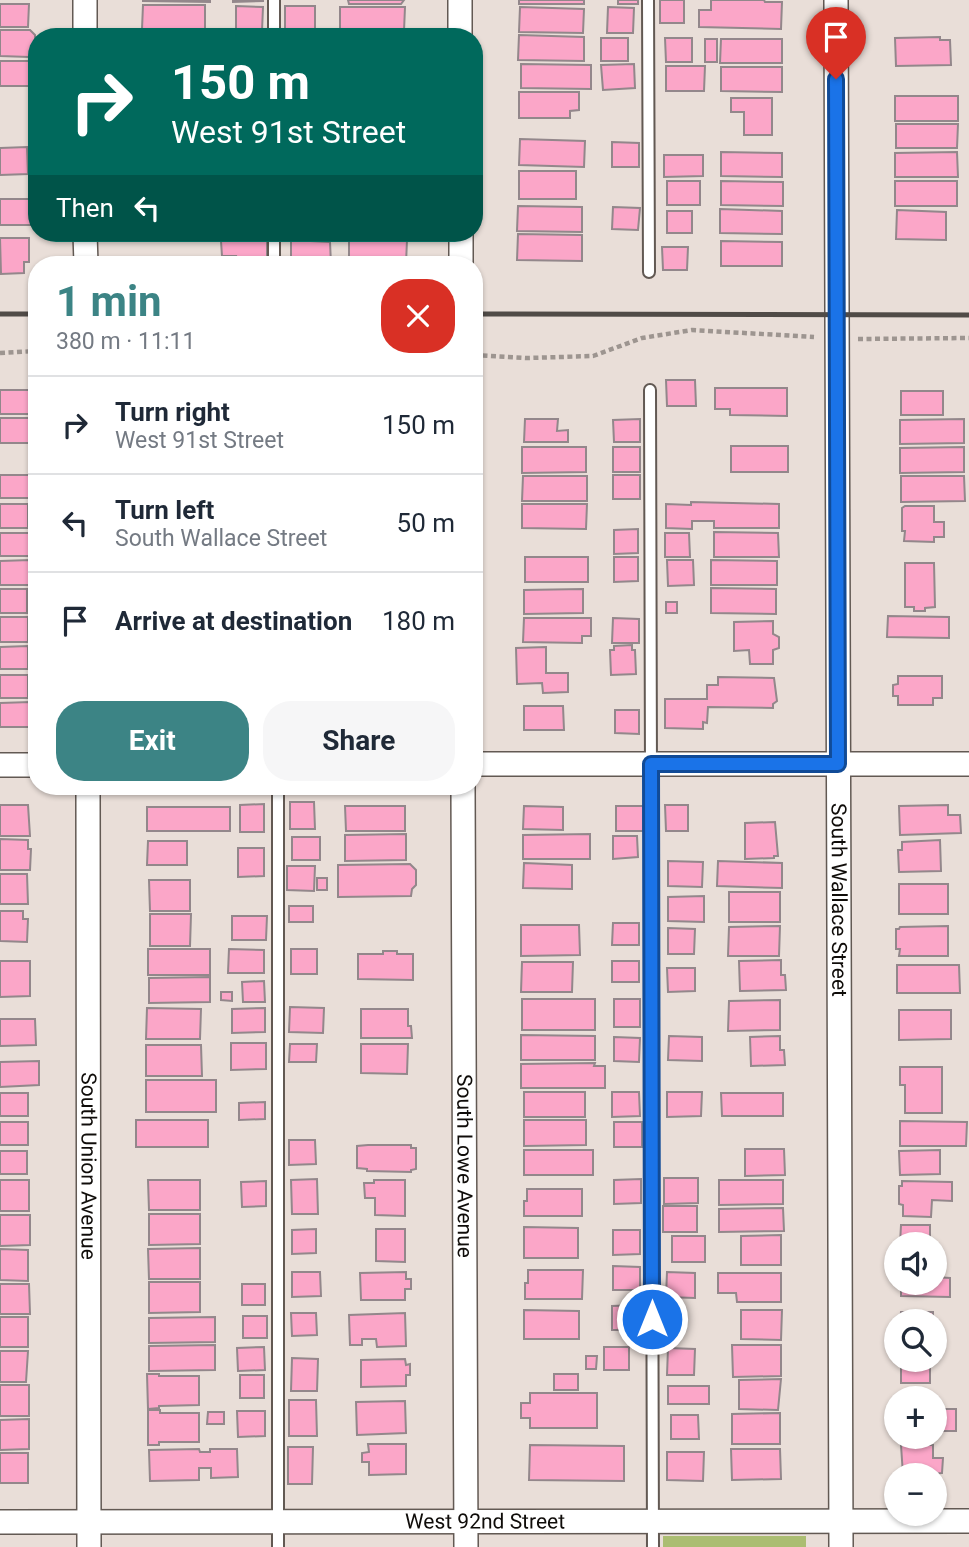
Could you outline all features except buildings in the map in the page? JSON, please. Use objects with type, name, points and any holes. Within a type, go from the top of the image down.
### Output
[{"type":"street","points":[[85,0],[85,28]]},
{"type":"street","points":[[460,0],[460,28]]},
{"type":"street","name":"South Wallace Street","points":[[836,0],[841,1547]]},
{"type":"street","points":[[483,764],[969,764]]},
{"type":"street","points":[[0,765],[28,765]]},
{"type":"street","name":"South Union Avenue","points":[[88,795],[89,1547]]},
{"type":"street","name":"South Lowe Avenue","points":[[463,795],[466,1547]]},
{"type":"street","name":"West 92nd Street","points":[[0,1522],[969,1521]]},
{"type":"lane","points":[[274,0],[274,28]]},
{"type":"lane","points":[[648,0],[649,272]]},
{"type":"lane","points":[[650,390],[653,1547]]},
{"type":"lane","points":[[278,795],[278,1547]]},
{"type":"path","points":[[483,356],[527,358],[593,356],[642,338],[692,330],[837,339],[969,338]]},
{"type":"path","points":[[0,353],[28,351]]},
{"type":"green space","points":[[663,1536],[806,1536],[806,1547],[663,1547]]},
{"type":"railway","points":[[0,314],[28,314]]},
{"type":"railway","points":[[483,314],[969,315]]},
{"type":"route","points":[[652,1319],[651,764],[838,764],[836,79]]}]
